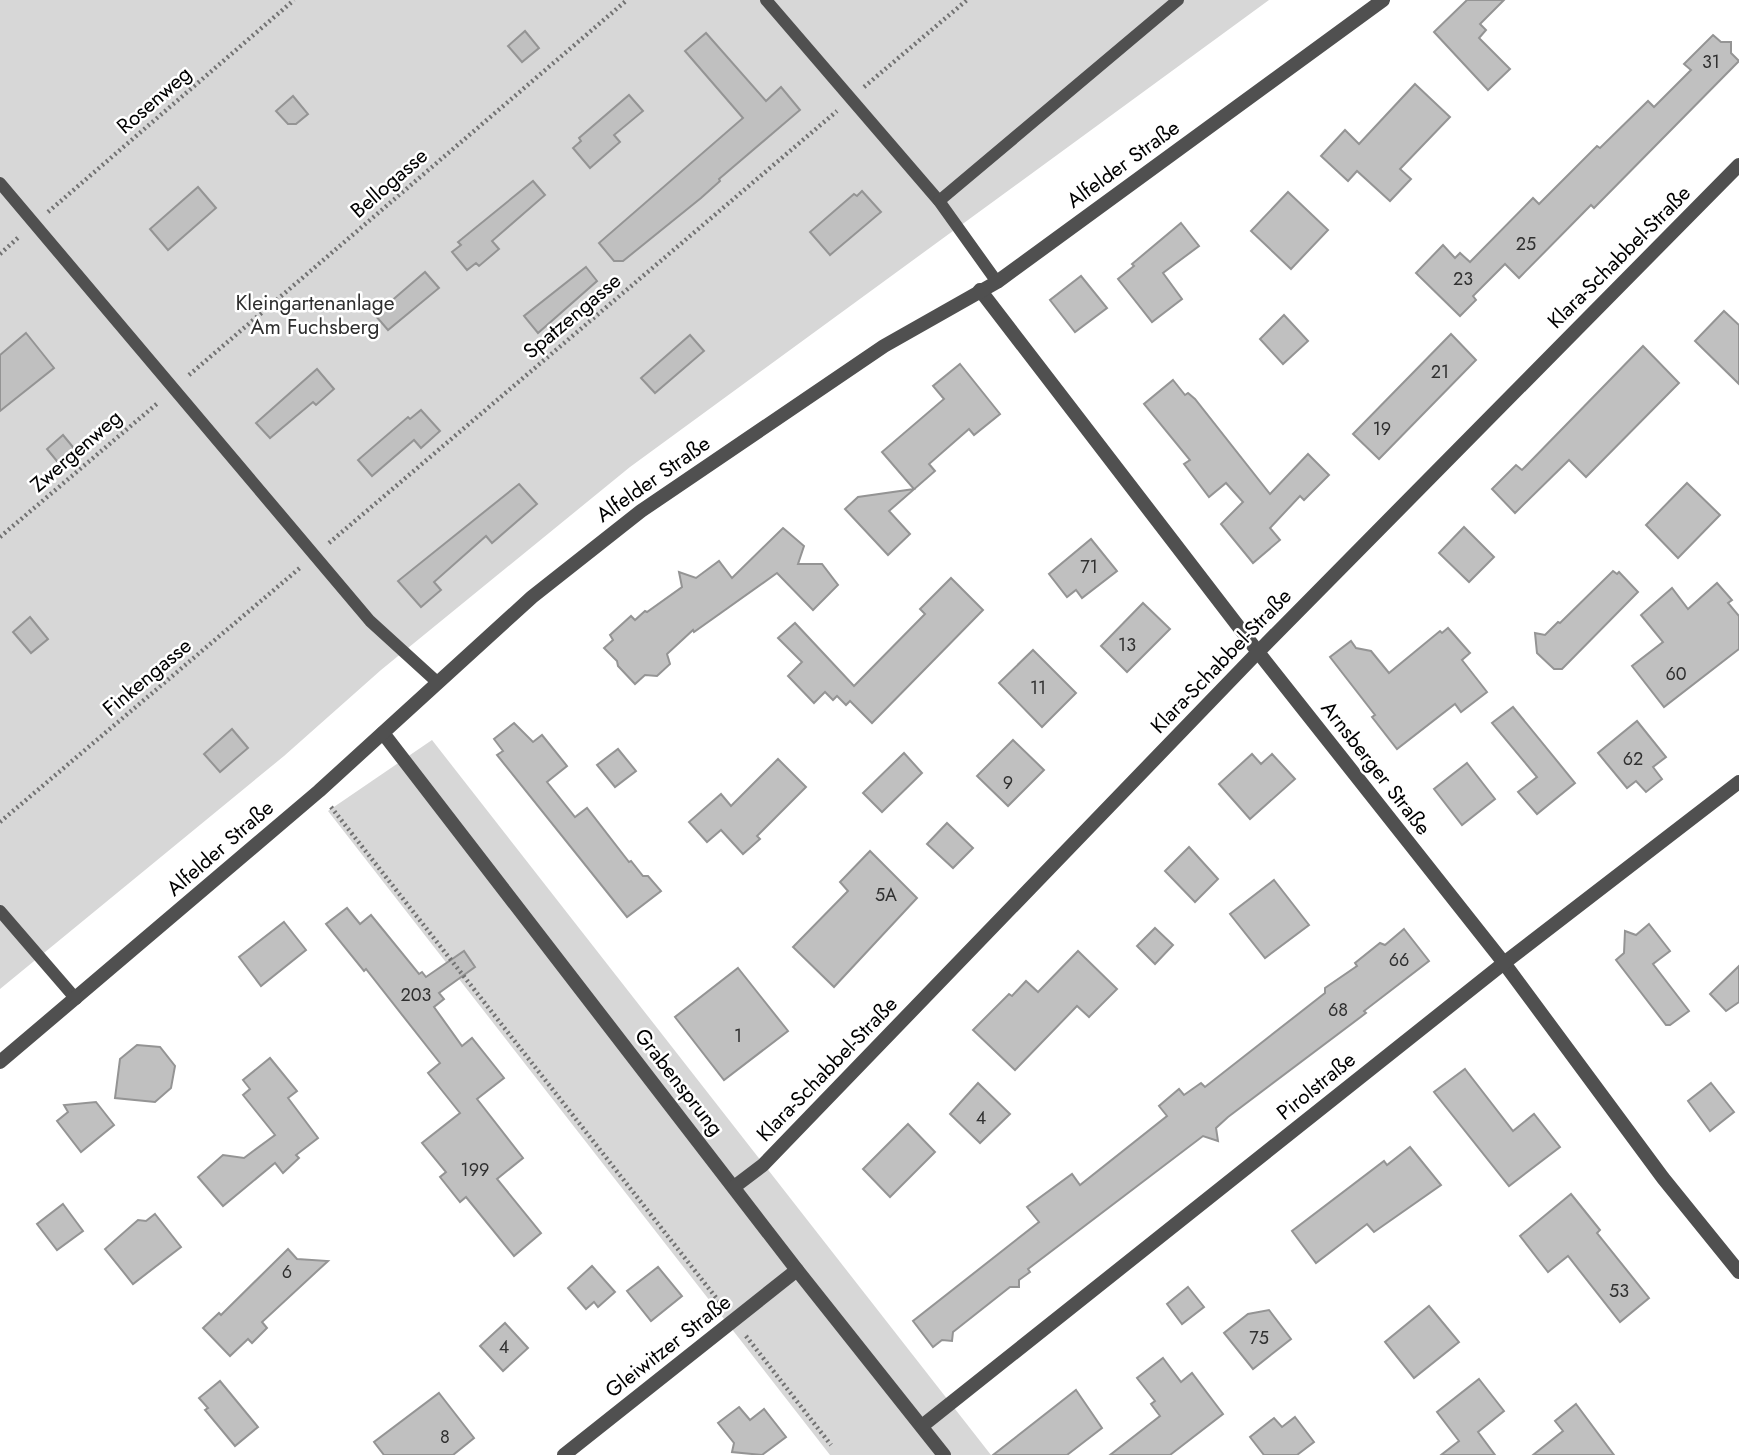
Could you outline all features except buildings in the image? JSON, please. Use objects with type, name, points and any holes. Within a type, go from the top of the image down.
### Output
[{"type":"street","name":"Alfelder Straße","points":[[0,1062],[319,791],[532,597],[641,511],[884,346],[997,282],[1383,0]]},
{"type":"street","name":"Klara-Schabbel-Straße","points":[[734,1187],[763,1166],[1258,652],[1739,165]]},
{"type":"street","name":"Arnsberger Straße","points":[[980,290],[1258,652],[1504,963],[1663,1178],[1739,1272]]},
{"type":"street","name":"Grabensprung","points":[[383,733],[797,1270],[944,1455]]},
{"type":"street","name":"Pirolstraße","points":[[922,1426],[1504,963],[1739,782]]},
{"type":"street","name":"Gleiwitzer Straße","points":[[565,1455],[797,1270]]},
{"type":"lane","points":[[766,0],[939,201],[997,282]]},
{"type":"lane","points":[[939,201],[1178,0]]},
{"type":"lane","points":[[0,183],[370,621],[437,682]]},
{"type":"lane","points":[[0,911],[76,999]]},
{"type":"path","name":"Rosenweg","points":[[34,225],[294,0]]},
{"type":"path","name":"Bellogasse","points":[[173,390],[627,0]]},
{"type":"path","name":"Spatzengasse","points":[[314,556],[967,0]]},
{"type":"path","name":"Zwergenweg","points":[[0,537],[173,390]]},
{"type":"path","name":"Finkengasse","points":[[0,822],[314,556]]},
{"type":"path","points":[[319,791],[831,1446]]},
{"type":"green space","name":"Kleingartenanlage Am Fuchsberg","points":[[0,0],[1269,0],[630,467],[381,670],[284,756],[0,989]]},
{"type":"green space","points":[[432,740],[991,1455],[830,1455],[328,811]]}]
